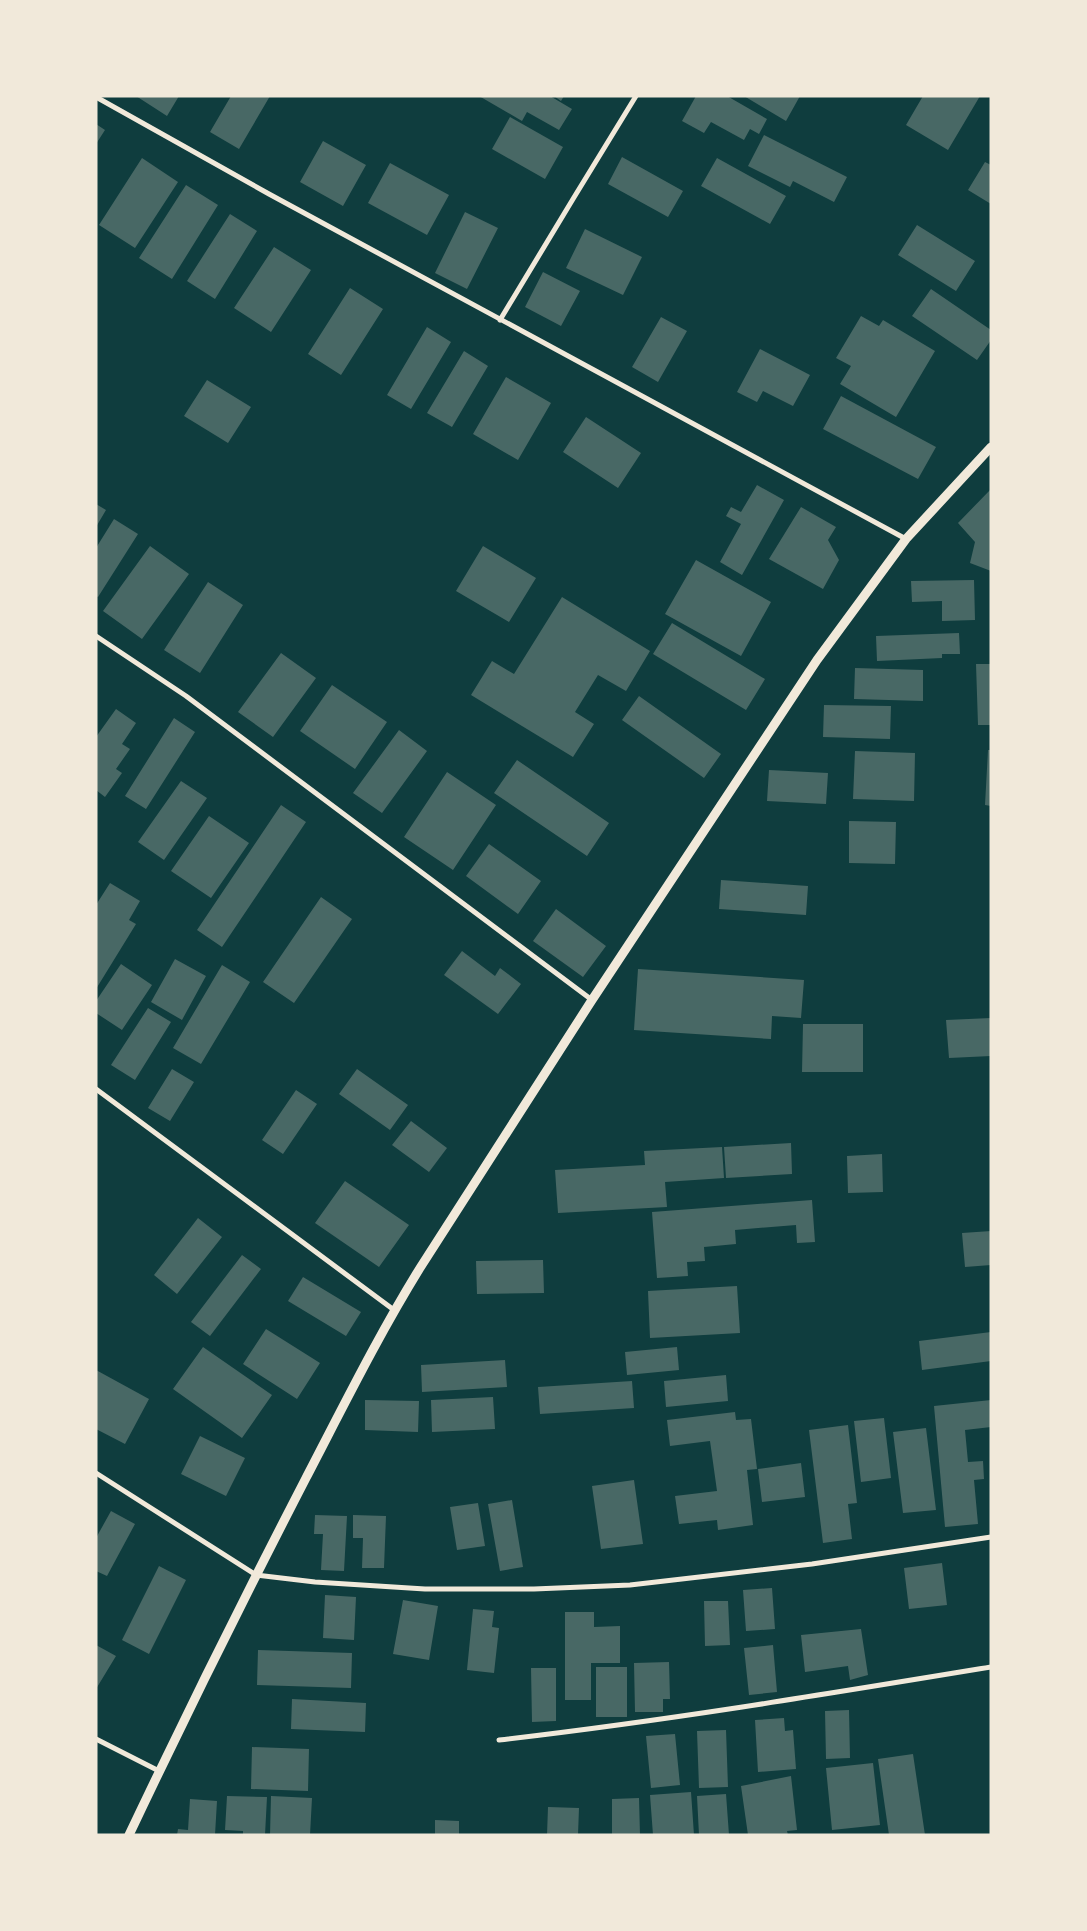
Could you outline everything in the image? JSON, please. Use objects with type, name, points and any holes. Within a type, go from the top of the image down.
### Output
[{"type":"street","points":[[500,320],[636,96]]},
{"type":"street","points":[[96,97],[500,320],[906,539]]},
{"type":"street","points":[[129,1835],[256,1575],[394,1310],[592,1000],[817,660],[906,539],[991,447]]},
{"type":"street","points":[[96,636],[186,696],[592,1000]]},
{"type":"street","points":[[96,1089],[394,1310]]},
{"type":"street","points":[[96,1473],[256,1575],[315,1582],[424,1588],[534,1588],[630,1585],[812,1564],[991,1537]]},
{"type":"street","points":[[499,1740],[785,1701],[991,1666]]},
{"type":"street","points":[[96,1739],[159,1771]]},
{"type":"building","points":[[136,96],[179,96],[167,116]]},
{"type":"building","points":[[231,96],[270,96],[239,149],[210,132]]},
{"type":"building","points":[[479,96],[550,96],[572,109],[559,130],[527,112],[522,121]]},
{"type":"building","points":[[554,96],[564,96],[561,101]]},
{"type":"building","points":[[696,96],[727,96],[767,119],[759,134],[750,129],[744,140],[711,122],[704,133],[682,121]]},
{"type":"building","points":[[744,96],[800,96],[786,121]]},
{"type":"building","points":[[923,96],[980,96],[948,150],[906,125]]},
{"type":"building","points":[[510,117],[563,147],[545,179],[492,149]]},
{"type":"building","points":[[96,124],[105,130],[96,144]]},
{"type":"building","points":[[764,135],[847,177],[834,202],[793,181],[790,187],[748,166]]},
{"type":"building","points":[[323,141],[366,165],[343,206],[300,182]]},
{"type":"building","points":[[622,157],[683,191],[668,217],[608,184]]},
{"type":"building","points":[[142,158],[178,182],[135,248],[99,225]]},
{"type":"building","points":[[717,158],[786,196],[770,224],[701,186]]},
{"type":"building","points":[[985,162],[991,165],[991,204],[968,190]]},
{"type":"building","points":[[390,163],[449,195],[427,235],[368,203]]},
{"type":"building","points":[[186,185],[218,205],[172,279],[139,258]]},
{"type":"building","points":[[465,212],[498,228],[467,289],[435,273]]},
{"type":"building","points":[[230,214],[257,231],[215,299],[187,281]]},
{"type":"building","points":[[917,225],[975,261],[956,291],[898,255]]},
{"type":"building","points":[[585,229],[642,257],[623,295],[566,268]]},
{"type":"building","points":[[274,247],[311,270],[271,332],[234,308]]},
{"type":"building","points":[[543,272],[580,291],[561,326],[525,307]]},
{"type":"building","points":[[350,288],[383,309],[341,375],[308,354]]},
{"type":"building","points":[[931,289],[991,330],[991,340],[977,360],[912,316]]},
{"type":"building","points":[[861,316],[879,326],[883,320],[935,351],[896,417],[840,384],[851,366],[836,358]]},
{"type":"building","points":[[661,317],[687,331],[658,382],[632,367]]},
{"type":"building","points":[[427,327],[451,342],[411,409],[387,395]]},
{"type":"building","points":[[760,349],[810,375],[793,406],[763,391],[757,402],[737,392]]},
{"type":"building","points":[[464,351],[488,366],[452,427],[427,413]]},
{"type":"building","points":[[506,377],[551,403],[518,460],[473,434]]},
{"type":"building","points":[[207,380],[251,407],[228,443],[184,416]]},
{"type":"building","points":[[841,396],[936,447],[918,479],[823,429]]},
{"type":"building","points":[[586,417],[641,453],[618,488],[563,452]]},
{"type":"building","points":[[757,485],[784,500],[742,575],[720,562],[741,524],[726,516],[731,507],[741,512]]},
{"type":"building","points":[[991,489],[991,571],[970,563],[975,542],[958,523]]},
{"type":"building","points":[[96,504],[106,510],[96,527]]},
{"type":"building","points":[[801,507],[836,527],[828,540],[839,560],[823,589],[769,559]]},
{"type":"building","points":[[114,519],[138,534],[98,597],[96,596],[96,548]]},
{"type":"building","points":[[150,546],[189,574],[142,639],[103,611]]},
{"type":"building","points":[[483,546],[536,578],[509,622],[456,591]]},
{"type":"building","points":[[696,560],[771,602],[741,656],[665,614]]},
{"type":"building","points":[[974,580],[975,620],[942,621],[942,601],[912,602],[911,581]]},
{"type":"building","points":[[208,582],[243,605],[200,673],[164,650]]},
{"type":"building","points":[[562,597],[650,651],[626,691],[598,675],[575,712],[594,724],[573,757],[471,695],[492,661],[514,674]]},
{"type":"building","points":[[672,623],[765,679],[746,710],[653,654]]},
{"type":"building","points":[[959,633],[960,654],[942,654],[942,658],[877,661],[876,636]]},
{"type":"building","points":[[281,653],[316,678],[273,737],[238,712]]},
{"type":"building","points":[[976,664],[991,664],[991,725],[978,725]]},
{"type":"building","points":[[855,668],[923,670],[923,701],[854,699]]},
{"type":"building","points":[[332,685],[387,722],[355,769],[300,731]]},
{"type":"building","points":[[639,696],[721,754],[704,778],[622,720]]},
{"type":"building","points":[[824,705],[891,706],[890,739],[823,737]]},
{"type":"building","points":[[116,709],[136,723],[122,744],[130,749],[116,769],[122,773],[105,797],[96,790],[96,737]]},
{"type":"building","points":[[174,718],[195,732],[146,809],[125,796]]},
{"type":"building","points":[[399,730],[427,751],[382,813],[353,793]]},
{"type":"building","points":[[988,750],[991,750],[991,806],[985,805]]},
{"type":"building","points":[[855,751],[915,753],[914,801],[853,799]]},
{"type":"building","points":[[517,760],[609,823],[587,856],[494,793]]},
{"type":"building","points":[[769,770],[828,773],[826,804],[767,801]]},
{"type":"building","points":[[447,772],[496,805],[453,870],[404,837]]},
{"type":"building","points":[[181,781],[207,798],[164,860],[138,842]]},
{"type":"building","points":[[281,805],[306,822],[222,947],[197,930]]},
{"type":"building","points":[[209,816],[249,843],[211,898],[171,871]]},
{"type":"building","points":[[849,821],[896,822],[895,864],[849,863]]},
{"type":"building","points":[[489,844],[541,881],[518,914],[466,876]]},
{"type":"building","points":[[721,880],[808,886],[806,915],[719,909]]},
{"type":"building","points":[[110,883],[140,901],[129,920],[136,924],[96,989],[96,905]]},
{"type":"building","points":[[321,897],[352,919],[294,1003],[263,982]]},
{"type":"building","points":[[556,909],[606,946],[583,977],[533,941]]},
{"type":"building","points":[[462,951],[495,976],[500,968],[521,984],[498,1014],[444,975]]},
{"type":"building","points":[[175,959],[206,976],[182,1020],[151,1002]]},
{"type":"building","points":[[121,964],[152,985],[122,1030],[96,1013],[96,1001]]},
{"type":"building","points":[[222,965],[250,982],[201,1064],[173,1048]]},
{"type":"building","points":[[638,969],[804,980],[801,1018],[772,1016],[771,1039],[634,1030]]},
{"type":"building","points":[[148,1008],[171,1022],[135,1080],[111,1065]]},
{"type":"building","points":[[991,1018],[991,1056],[949,1058],[946,1020]]},
{"type":"building","points":[[803,1024],[863,1024],[863,1072],[802,1072]]},
{"type":"building","points":[[172,1069],[194,1082],[170,1121],[148,1108]]},
{"type":"building","points":[[357,1069],[408,1105],[390,1130],[339,1094]]},
{"type":"building","points":[[296,1090],[317,1104],[283,1154],[262,1140]]},
{"type":"building","points":[[411,1121],[447,1148],[429,1172],[392,1145]]},
{"type":"building","points":[[791,1143],[792,1174],[726,1178],[724,1147]]},
{"type":"building","points":[[722,1147],[724,1178],[665,1182],[667,1207],[558,1213],[555,1170],[645,1165],[644,1151]]},
{"type":"building","points":[[882,1154],[883,1192],[848,1193],[847,1156]]},
{"type":"building","points":[[345,1181],[409,1225],[379,1267],[315,1223]]},
{"type":"building","points":[[812,1200],[815,1242],[797,1243],[796,1225],[735,1230],[736,1244],[704,1247],[705,1261],[687,1262],[688,1276],[657,1278],[652,1212]]},
{"type":"building","points":[[198,1218],[222,1237],[177,1294],[154,1275]]},
{"type":"building","points":[[991,1231],[991,1265],[965,1267],[962,1233]]},
{"type":"building","points":[[242,1255],[261,1269],[210,1336],[191,1322]]},
{"type":"building","points":[[543,1260],[544,1293],[477,1294],[476,1261]]},
{"type":"building","points":[[303,1277],[361,1312],[346,1336],[288,1301]]},
{"type":"building","points":[[737,1286],[740,1333],[650,1338],[648,1291]]},
{"type":"building","points":[[266,1329],[320,1363],[297,1399],[243,1364]]},
{"type":"building","points":[[991,1332],[991,1361],[922,1370],[919,1341]]},
{"type":"building","points":[[203,1347],[272,1395],[242,1438],[173,1389]]},
{"type":"building","points":[[677,1347],[679,1370],[627,1375],[625,1352]]},
{"type":"building","points":[[505,1360],[507,1387],[422,1392],[421,1365]]},
{"type":"building","points":[[96,1370],[149,1399],[125,1444],[96,1429]]},
{"type":"building","points":[[726,1375],[728,1401],[666,1407],[664,1381]]},
{"type":"building","points":[[632,1381],[634,1408],[540,1414],[538,1387]]},
{"type":"building","points":[[493,1397],[495,1429],[432,1432],[431,1400]]},
{"type":"building","points":[[365,1400],[419,1401],[418,1432],[365,1430]]},
{"type":"building","points":[[991,1400],[991,1427],[965,1430],[968,1462],[983,1461],[984,1479],[974,1480],[978,1524],[945,1527],[934,1406]]},
{"type":"building","points":[[735,1412],[736,1420],[751,1419],[757,1469],[747,1470],[753,1525],[718,1530],[717,1520],[679,1524],[675,1496],[717,1491],[710,1441],[670,1446],[667,1420]]},
{"type":"building","points":[[884,1418],[891,1478],[861,1482],[854,1421]]},
{"type":"building","points":[[848,1425],[857,1503],[848,1504],[852,1539],[823,1543],[809,1430]]},
{"type":"building","points":[[926,1428],[936,1510],[903,1513],[893,1432]]},
{"type":"building","points":[[200,1436],[245,1458],[226,1496],[181,1474]]},
{"type":"building","points":[[801,1463],[805,1497],[762,1502],[758,1469]]},
{"type":"building","points":[[634,1480],[643,1544],[601,1549],[592,1486]]},
{"type":"building","points":[[512,1500],[523,1567],[500,1571],[488,1504]]},
{"type":"building","points":[[478,1503],[485,1546],[457,1550],[450,1507]]},
{"type":"building","points":[[111,1511],[135,1524],[107,1576],[96,1571],[96,1538]]},
{"type":"building","points":[[315,1515],[347,1516],[344,1571],[321,1570],[323,1534],[314,1534]]},
{"type":"building","points":[[353,1515],[386,1516],[384,1568],[362,1568],[363,1538],[353,1538]]},
{"type":"building","points":[[942,1563],[947,1605],[909,1609],[904,1568]]},
{"type":"building","points":[[159,1566],[186,1580],[149,1654],[122,1640]]},
{"type":"building","points":[[772,1588],[775,1629],[746,1631],[743,1590]]},
{"type":"building","points":[[325,1595],[356,1597],[354,1640],[323,1638]]},
{"type":"building","points":[[403,1600],[438,1606],[429,1660],[393,1654]]},
{"type":"building","points":[[704,1601],[728,1601],[730,1645],[705,1646]]},
{"type":"building","points":[[473,1609],[494,1611],[492,1627],[499,1628],[494,1673],[467,1670]]},
{"type":"building","points":[[565,1612],[594,1612],[594,1627],[620,1626],[620,1663],[591,1663],[591,1700],[565,1700]]},
{"type":"building","points":[[861,1629],[868,1675],[850,1680],[848,1666],[805,1672],[801,1635]]},
{"type":"building","points":[[96,1645],[116,1656],[96,1689]]},
{"type":"building","points":[[773,1645],[777,1692],[749,1695],[744,1648]]},
{"type":"building","points":[[258,1650],[352,1653],[351,1688],[257,1685]]},
{"type":"building","points":[[669,1662],[670,1699],[663,1699],[663,1712],[635,1712],[634,1663]]},
{"type":"building","points":[[596,1667],[627,1667],[627,1717],[596,1717]]},
{"type":"building","points":[[531,1668],[556,1668],[556,1721],[532,1722]]},
{"type":"building","points":[[292,1699],[366,1703],[365,1732],[291,1729]]},
{"type":"building","points":[[849,1710],[850,1758],[826,1759],[825,1711]]},
{"type":"building","points":[[784,1718],[785,1731],[793,1730],[796,1769],[758,1772],[755,1720]]},
{"type":"building","points":[[726,1730],[728,1787],[699,1788],[697,1731]]},
{"type":"building","points":[[675,1734],[680,1785],[651,1788],[646,1736]]},
{"type":"building","points":[[252,1747],[309,1749],[308,1791],[251,1789]]},
{"type":"building","points":[[913,1754],[925,1835],[889,1835],[878,1759]]},
{"type":"building","points":[[873,1763],[880,1825],[832,1830],[826,1768]]},
{"type":"building","points":[[791,1776],[797,1830],[787,1831],[788,1835],[748,1835],[741,1786]]},
{"type":"building","points":[[691,1792],[694,1835],[653,1835],[650,1795]]},
{"type":"building","points":[[726,1794],[729,1835],[699,1835],[697,1796]]},
{"type":"building","points":[[227,1796],[267,1797],[265,1835],[243,1835],[243,1831],[225,1830]]},
{"type":"building","points":[[271,1796],[312,1798],[310,1835],[270,1835]]},
{"type":"building","points":[[639,1798],[640,1835],[612,1835],[612,1799]]},
{"type":"building","points":[[190,1799],[217,1801],[215,1835],[177,1835],[178,1829],[188,1830]]},
{"type":"building","points":[[548,1807],[579,1808],[578,1835],[547,1835]]},
{"type":"building","points":[[435,1820],[459,1821],[459,1835],[435,1835]]}]
